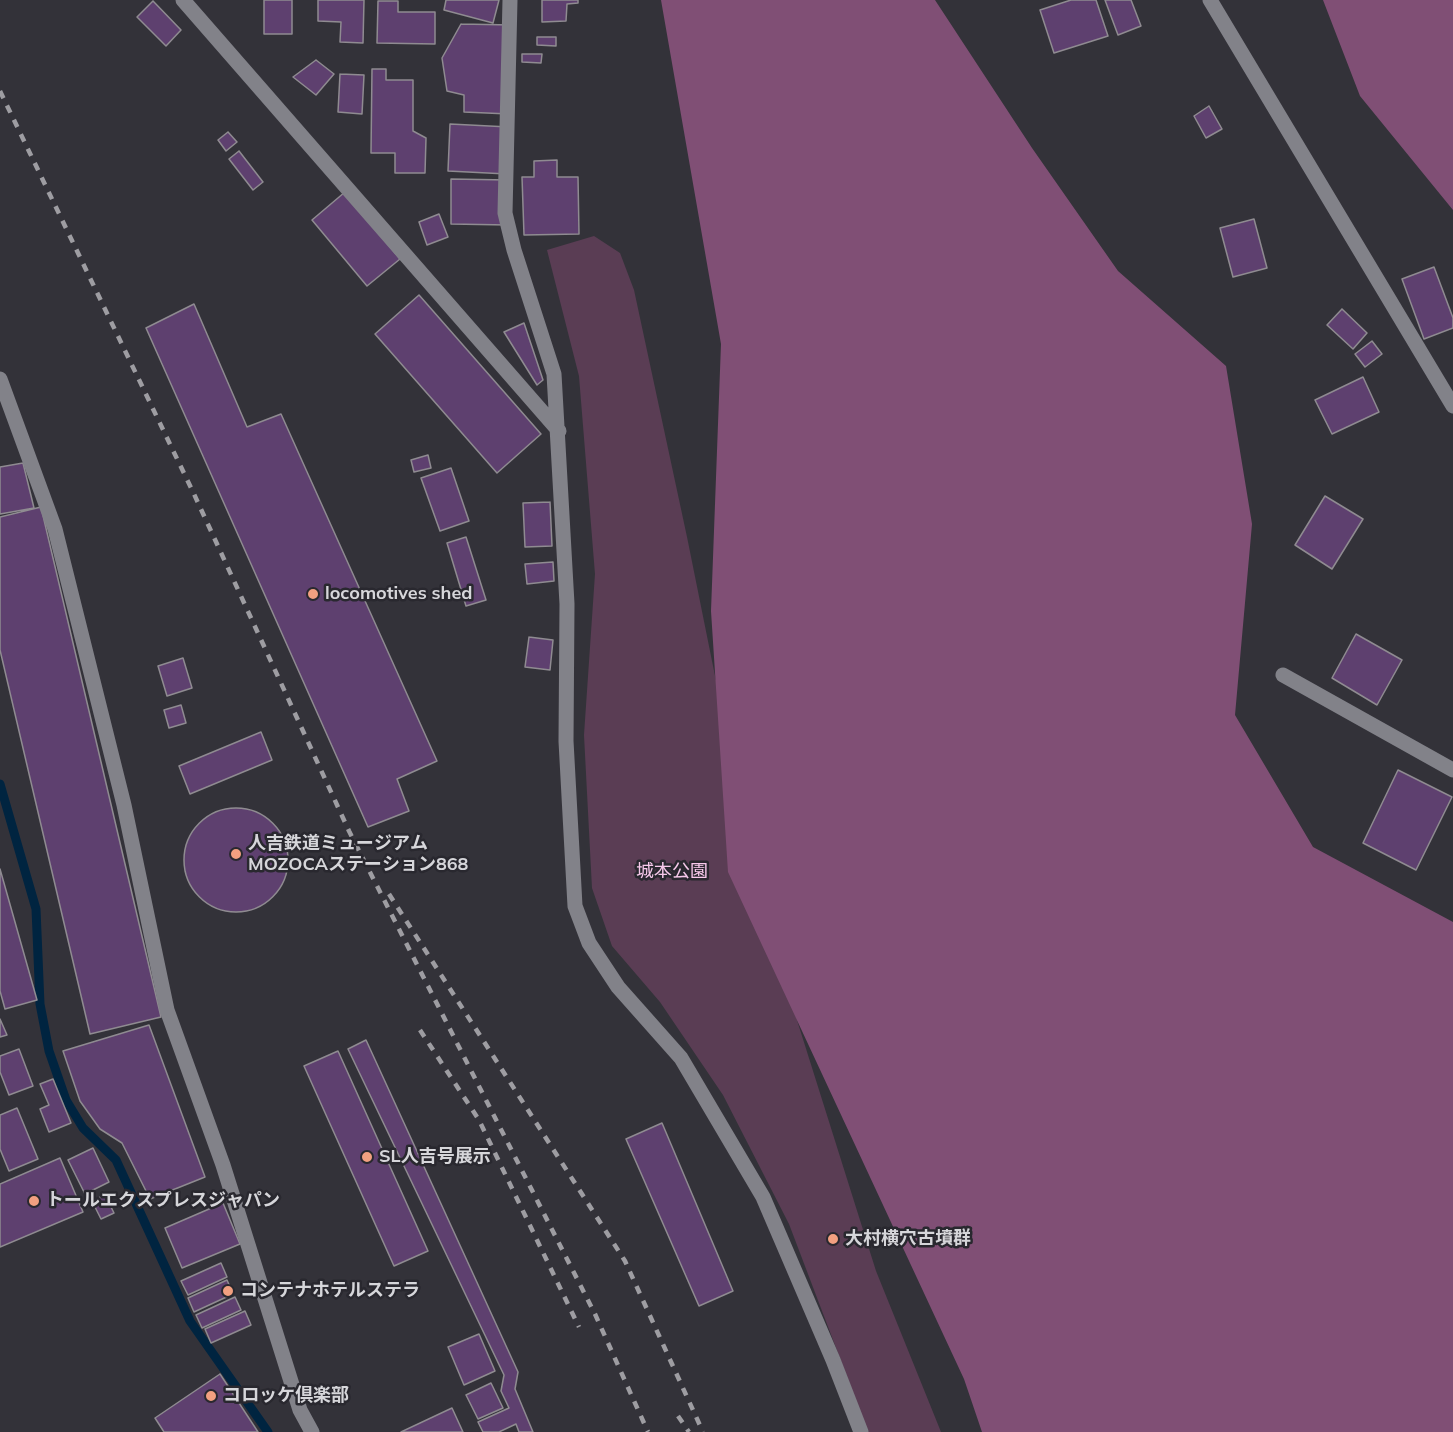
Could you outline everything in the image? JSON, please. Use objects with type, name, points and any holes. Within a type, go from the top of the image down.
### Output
[{"type":"street","points":[[183,0],[559,430]]},
{"type":"street","points":[[510,0],[505,213],[514,250],[554,374],[559,430],[567,604],[566,741],[575,906],[589,943],[618,987],[681,1058],[764,1197],[861,1432]]},
{"type":"street","points":[[1210,0],[1453,406]]},
{"type":"street","points":[[0,379],[55,529],[124,805],[167,1010],[224,1165],[300,1410],[312,1432]]},
{"type":"street","points":[[1283,675],[1453,770]]},
{"type":"green space","name":"城本公園","points":[[594,236],[620,253],[634,290],[687,537],[762,909],[876,1271],[941,1432],[868,1432],[789,1224],[723,1095],[660,1002],[612,946],[592,888],[584,735],[595,574],[579,376],[547,250]]},
{"type":"shaded area","points":[[661,0],[935,0],[1032,148],[1118,271],[1226,366],[1252,524],[1235,715],[1313,847],[1453,922],[1453,1432],[982,1432],[964,1379],[728,872],[711,611],[721,344]]},
{"type":"shaded area","points":[[1323,0],[1453,0],[1453,210],[1360,96]]},
{"type":"building","points":[[264,0],[292,0],[292,34],[264,34]]},
{"type":"building","points":[[318,0],[364,0],[363,43],[340,42],[341,22],[318,21]]},
{"type":"building","points":[[446,0],[499,0],[493,23],[444,10]]},
{"type":"building","points":[[542,0],[578,0],[578,3],[567,4],[566,21],[542,22]]},
{"type":"building","points":[[1071,0],[1096,0],[1108,36],[1054,53],[1040,10]]},
{"type":"building","points":[[1105,0],[1131,0],[1141,26],[1118,35]]},
{"type":"building","points":[[153,1],[181,30],[166,46],[137,17]]},
{"type":"building","points":[[378,1],[398,1],[398,12],[435,12],[435,44],[377,43]]},
{"type":"building","points":[[461,24],[511,25],[509,114],[464,112],[464,95],[447,91],[442,58]]},
{"type":"building","points":[[537,37],[556,37],[556,46],[537,45]]},
{"type":"building","points":[[522,54],[542,54],[541,63],[522,62]]},
{"type":"building","points":[[316,60],[334,74],[316,95],[293,77]]},
{"type":"building","points":[[372,69],[386,69],[386,80],[413,80],[413,131],[426,138],[425,173],[395,173],[395,153],[371,153]]},
{"type":"building","points":[[340,74],[364,75],[362,114],[338,112]]},
{"type":"building","points":[[1209,106],[1222,129],[1206,138],[1194,116]]},
{"type":"building","points":[[450,124],[509,127],[507,174],[448,171]]},
{"type":"building","points":[[228,132],[237,142],[226,151],[218,140]]},
{"type":"building","points":[[239,151],[263,182],[253,190],[229,159]]},
{"type":"building","points":[[557,160],[557,177],[578,177],[579,234],[524,235],[522,177],[534,177],[534,161]]},
{"type":"building","points":[[451,179],[508,180],[508,225],[451,224]]},
{"type":"building","points":[[345,192],[400,259],[367,286],[312,220]]},
{"type":"building","points":[[439,214],[448,237],[427,245],[419,222]]},
{"type":"building","points":[[1254,219],[1267,268],[1233,277],[1220,228]]},
{"type":"building","points":[[1434,267],[1453,318],[1453,328],[1424,339],[1402,279]]},
{"type":"building","points":[[419,295],[541,434],[497,473],[375,334]]},
{"type":"building","name":"locomotives shed","points":[[194,304],[247,427],[281,414],[437,761],[397,779],[409,811],[368,827],[146,328]]},
{"type":"building","points":[[1342,309],[1367,333],[1353,349],[1327,325]]},
{"type":"building","points":[[524,323],[543,380],[537,385],[504,332]]},
{"type":"building","points":[[1372,341],[1382,354],[1365,367],[1355,354]]},
{"type":"building","points":[[1363,377],[1379,412],[1332,434],[1315,400]]},
{"type":"building","points":[[428,455],[431,468],[414,472],[411,460]]},
{"type":"building","points":[[23,463],[34,508],[0,514],[0,467]]},
{"type":"building","points":[[451,468],[469,521],[440,531],[421,478]]},
{"type":"building","points":[[1325,496],[1363,519],[1332,569],[1295,545]]},
{"type":"building","points":[[550,502],[552,546],[525,547],[523,503]]},
{"type":"building","points":[[41,507],[161,1017],[90,1034],[0,650],[0,517]]},
{"type":"building","points":[[466,537],[486,600],[466,606],[447,543]]},
{"type":"building","points":[[553,562],[554,581],[527,584],[525,564]]},
{"type":"building","points":[[1356,634],[1402,660],[1377,705],[1332,678]]},
{"type":"building","points":[[529,637],[553,640],[550,670],[525,667]]},
{"type":"building","points":[[183,658],[192,688],[167,696],[158,666]]},
{"type":"building","points":[[181,705],[186,723],[169,728],[164,710]]},
{"type":"building","points":[[261,732],[272,760],[190,794],[179,766]]},
{"type":"building","points":[[1398,770],[1452,797],[1416,870],[1363,843]]},
{"type":"building","name":"人吉鉄道ミュージアム MOZOCAステーション868","points":[[236,808],[256,812],[273,823],[284,840],[288,860],[284,880],[273,897],[256,908],[236,912],[216,908],[199,897],[188,880],[184,860],[188,840],[199,823],[216,812]]},
{"type":"building","points":[[0,869],[37,1000],[5,1009],[0,991]]},
{"type":"building","points":[[0,1019],[7,1035],[0,1037]]},
{"type":"building","points":[[149,1025],[205,1177],[150,1199],[122,1143],[100,1129],[80,1101],[63,1051]]},
{"type":"building","points":[[366,1040],[518,1372],[515,1389],[533,1432],[519,1432],[516,1424],[499,1432],[483,1432],[478,1422],[509,1408],[501,1391],[504,1375],[348,1049]]},
{"type":"building","points":[[19,1049],[33,1086],[9,1095],[0,1072],[0,1056]]},
{"type":"building","points":[[338,1051],[428,1251],[394,1266],[304,1066]]},
{"type":"building","points":[[53,1079],[71,1123],[49,1132],[40,1109],[49,1105],[40,1084]]},
{"type":"building","points":[[17,1108],[38,1159],[9,1171],[0,1149],[0,1115]]},
{"type":"building","points":[[662,1123],[733,1291],[699,1306],[626,1139]]},
{"type":"building","points":[[93,1148],[109,1182],[85,1194],[68,1160]]},
{"type":"building","points":[[60,1158],[83,1212],[0,1247],[0,1184]]},
{"type":"building","points":[[105,1195],[114,1213],[101,1219],[92,1201]]},
{"type":"building","points":[[223,1203],[240,1244],[182,1268],[165,1228]]},
{"type":"building","points":[[221,1263],[227,1277],[188,1295],[181,1281]]},
{"type":"building","points":[[227,1280],[233,1294],[194,1312],[188,1298]]},
{"type":"building","points":[[235,1297],[241,1310],[202,1328],[196,1315]]},
{"type":"building","points":[[245,1311],[251,1325],[211,1343],[205,1329]]},
{"type":"building","points":[[479,1334],[495,1371],[464,1385],[448,1347]]},
{"type":"building","name":"コロッケ倶楽部","points":[[220,1374],[258,1432],[164,1432],[155,1418]]},
{"type":"building","points":[[491,1383],[503,1408],[478,1419],[466,1395]]},
{"type":"building","points":[[452,1408],[463,1432],[401,1432]]},
{"type":"waterway","points":[[0,784],[36,909],[40,1004],[49,1051],[66,1100],[83,1128],[116,1160],[190,1321],[268,1432]]},
{"type":"railway","points":[[0,91],[194,494],[349,831],[595,1314],[648,1432]]},
{"type":"railway","points":[[389,894],[625,1261],[703,1432]]},
{"type":"railway","points":[[420,1030],[479,1120],[579,1327]]},
{"type":"railway","points":[[678,1416],[689,1432]]},
{"type":"place","name":"locomotives shed","points":[[313,594]]},
{"type":"place","name":"人吉鉄道ミュージアム MOZOCAステーション868","points":[[236,854]]},
{"type":"place","name":"SL人吉号展示","points":[[367,1157]]},
{"type":"place","name":"トールエクスプレスジャパン","points":[[34,1201]]},
{"type":"place","name":"大村横穴古墳群","points":[[833,1239]]},
{"type":"place","name":"コンテナホテルステラ","points":[[228,1291]]},
{"type":"place","name":"コロッケ倶楽部","points":[[211,1396]]}]
